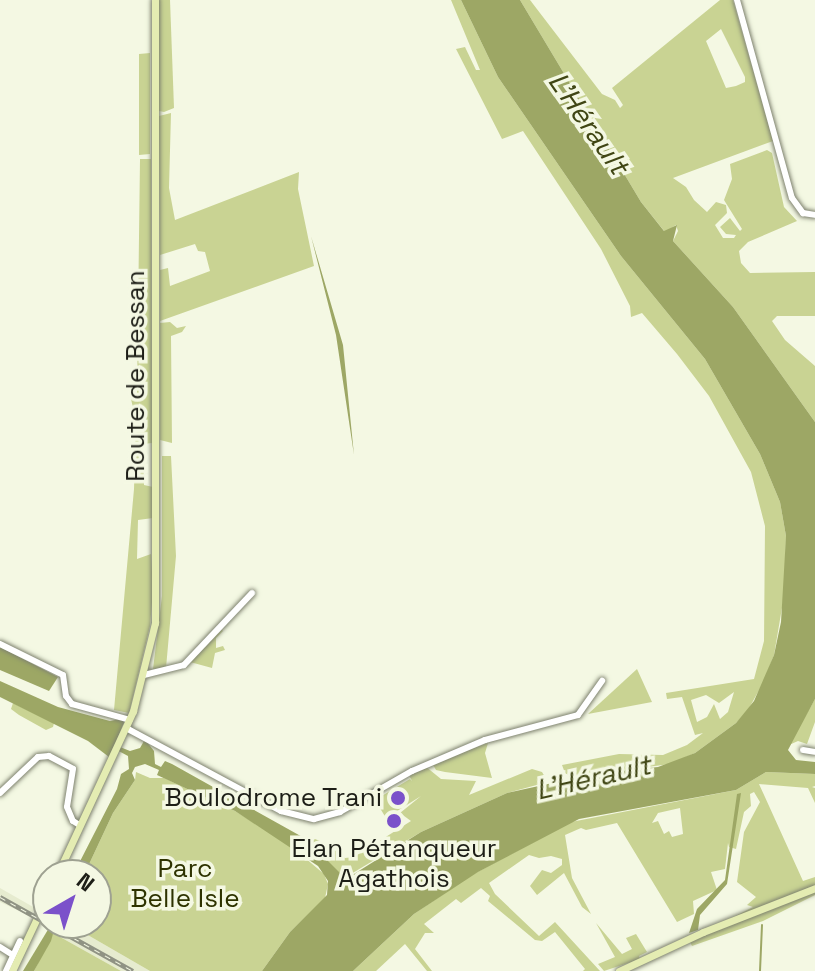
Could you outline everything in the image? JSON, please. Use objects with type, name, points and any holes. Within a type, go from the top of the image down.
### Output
[{"type":"main road","name":"Route de Bessan","points":[[65,859],[128,724],[148,662],[156,609],[155,0]]},
{"type":"main road","points":[[619,971],[704,931],[815,888]]},
{"type":"main road","points":[[9,971],[32,926]]},
{"type":"street","points":[[737,0],[792,198],[803,213],[815,215]]},
{"type":"street","points":[[145,673],[184,665],[252,593]]},
{"type":"street","points":[[0,644],[63,675],[66,696],[72,704],[128,724],[290,815],[314,819],[340,812],[412,771],[485,740],[578,715],[602,681]]},
{"type":"street","points":[[803,750],[815,752]]},
{"type":"street","points":[[0,793],[38,757],[49,756],[73,769],[67,807],[73,821],[81,826]]},
{"type":"street","points":[[9,971],[20,941]]},
{"type":"street","points":[[0,947],[13,955]]},
{"type":"shaded area","points":[[0,888],[32,906],[32,913],[30,916],[0,902]]},
{"type":"shaded area","points":[[64,939],[95,939],[150,971],[121,971]]},
{"type":"green space","points":[[159,0],[170,0],[174,108],[164,112],[159,111]]},
{"type":"green space","points":[[451,0],[461,0],[498,77],[621,256],[705,359],[760,454],[780,502],[786,536],[785,590],[774,655],[763,683],[748,710],[736,723],[695,753],[670,764],[572,777],[565,773],[562,765],[619,754],[663,755],[687,745],[703,733],[695,735],[682,697],[667,699],[666,693],[754,679],[764,641],[765,526],[751,472],[709,396],[677,354],[642,313],[631,317],[630,306],[601,249],[523,131],[502,139],[456,49],[465,47],[476,70],[480,70]],"holes":[[[734,692],[728,712],[720,719],[714,704],[707,717],[697,722],[691,700],[706,695],[719,703]]]},
{"type":"green space","points":[[520,0],[530,0],[602,94],[615,100],[620,108],[623,105],[612,88],[720,0],[733,0],[773,141],[673,178],[686,187],[707,212],[716,202],[726,205],[727,213],[715,225],[723,238],[734,238],[736,235],[726,234],[720,227],[730,218],[740,231],[742,229],[724,200],[732,179],[730,164],[767,150],[772,153],[784,207],[797,221],[748,242],[739,251],[741,263],[750,273],[815,272],[815,316],[777,316],[772,321],[785,340],[815,366],[815,422],[733,307],[673,241],[678,231],[676,225],[665,232],[641,202]],"holes":[[[721,29],[745,82],[726,88],[706,41]]]},
{"type":"green space","points":[[150,53],[150,154],[139,155],[139,54]]},
{"type":"green space","points":[[171,113],[169,188],[175,220],[299,172],[298,189],[314,266],[160,321],[160,270],[168,268],[170,286],[210,271],[205,252],[198,251],[195,244],[160,255],[159,116]]},
{"type":"green space","points":[[140,159],[151,159],[152,443],[143,444],[144,485],[153,487],[153,518],[138,520],[137,559],[151,554],[153,590],[150,626],[129,713],[114,710],[134,489],[136,421],[131,399],[137,393]]},
{"type":"green space","points":[[170,322],[177,328],[186,326],[182,332],[171,336],[172,443],[160,440],[160,323]]},
{"type":"green space","points":[[162,456],[171,456],[176,556],[166,668],[153,669],[162,596]]},
{"type":"green space","points":[[221,629],[223,631],[216,638],[216,648],[223,646],[225,650],[215,653],[212,668],[190,662]]},
{"type":"green space","points":[[637,669],[652,702],[588,714]]},
{"type":"green space","points":[[815,699],[815,722],[807,744],[798,741],[789,745]]},
{"type":"green space","points":[[13,703],[54,723],[53,727],[46,730],[19,715],[11,709]]},
{"type":"green space","points":[[488,743],[485,753],[492,778],[436,770],[432,763]]},
{"type":"green space","points":[[425,766],[441,779],[476,781],[469,795],[532,769],[542,772],[545,777],[544,783],[507,793],[421,832],[351,874],[339,875],[311,842],[315,839],[345,858],[354,857],[411,821],[400,813],[421,796],[386,818],[375,800],[410,779],[412,781],[409,775]]},
{"type":"green space","name":"Parc Belle Isle","points":[[136,772],[150,778],[164,778],[235,811],[291,846],[324,874],[328,884],[325,898],[290,932],[262,971],[150,971],[95,939],[112,939],[112,859],[91,859],[113,813],[135,780]]},
{"type":"green space","points":[[766,772],[815,774],[815,786],[812,787],[815,788],[815,803],[808,788],[759,784],[803,881],[815,877],[815,895],[763,921],[692,946],[689,940],[753,907],[747,905],[756,897],[737,882],[744,832],[760,802],[754,792],[750,794],[751,806],[744,812],[736,849],[729,847],[728,843],[725,869],[711,872],[717,890],[693,901],[694,914],[677,922],[617,823],[586,830],[581,828],[565,835],[572,878],[591,914],[582,907],[564,873],[537,895],[530,886],[542,870],[551,873],[562,865],[562,859],[529,855],[489,883],[495,894],[539,936],[555,922],[600,971],[583,971],[585,969],[555,932],[542,941],[535,940],[488,901],[490,896],[481,888],[461,903],[456,899],[424,924],[434,933],[425,933],[415,949],[432,971],[427,971],[405,944],[376,971],[353,971],[414,914],[470,876],[571,822],[736,790]],"holes":[[[680,808],[683,834],[672,837],[669,831],[664,834],[658,821],[652,823],[658,813]]]},
{"type":"green space","points":[[596,923],[622,954],[632,949],[626,938],[636,934],[647,952],[639,956],[640,959],[604,971],[598,964],[615,957]]},
{"type":"green space","name":"Parc Belle Isle","points":[[50,939],[64,939],[121,971],[34,971]]},
{"type":"water","name":"L'Hérault","points":[[461,0],[520,0],[641,202],[664,231],[677,225],[673,241],[733,307],[815,422],[815,699],[788,750],[796,760],[815,762],[815,774],[766,772],[736,790],[579,819],[478,872],[414,914],[353,971],[262,971],[290,932],[327,895],[328,881],[318,866],[235,811],[157,775],[159,770],[145,764],[135,767],[132,773],[135,780],[113,813],[91,859],[81,859],[117,789],[121,774],[129,769],[128,756],[113,748],[109,757],[88,741],[0,697],[0,681],[58,707],[110,721],[120,719],[124,722],[115,745],[130,751],[147,742],[154,751],[155,764],[161,767],[165,761],[172,764],[306,839],[346,879],[421,832],[507,793],[598,773],[658,767],[695,753],[736,723],[754,701],[774,655],[781,622],[786,536],[780,502],[760,454],[705,359],[621,256],[498,77]]},
{"type":"water","points":[[311,236],[343,345],[354,455],[336,335]]},
{"type":"water","points":[[0,647],[58,677],[49,691],[0,670]]},
{"type":"water","points":[[741,793],[727,884],[700,915],[698,930],[689,933],[697,909],[725,880],[737,794]]},
{"type":"water","points":[[42,939],[52,939],[34,971],[23,971]]},
{"type":"waterway","points":[[760,971],[762,925]]},
{"type":"railway","points":[[0,897],[133,971]]},
{"type":"place","name":"Boulodrome Trani","points":[[398,798]]},
{"type":"place","name":"Elan Pétanqueur Agathois","points":[[394,821]]}]
